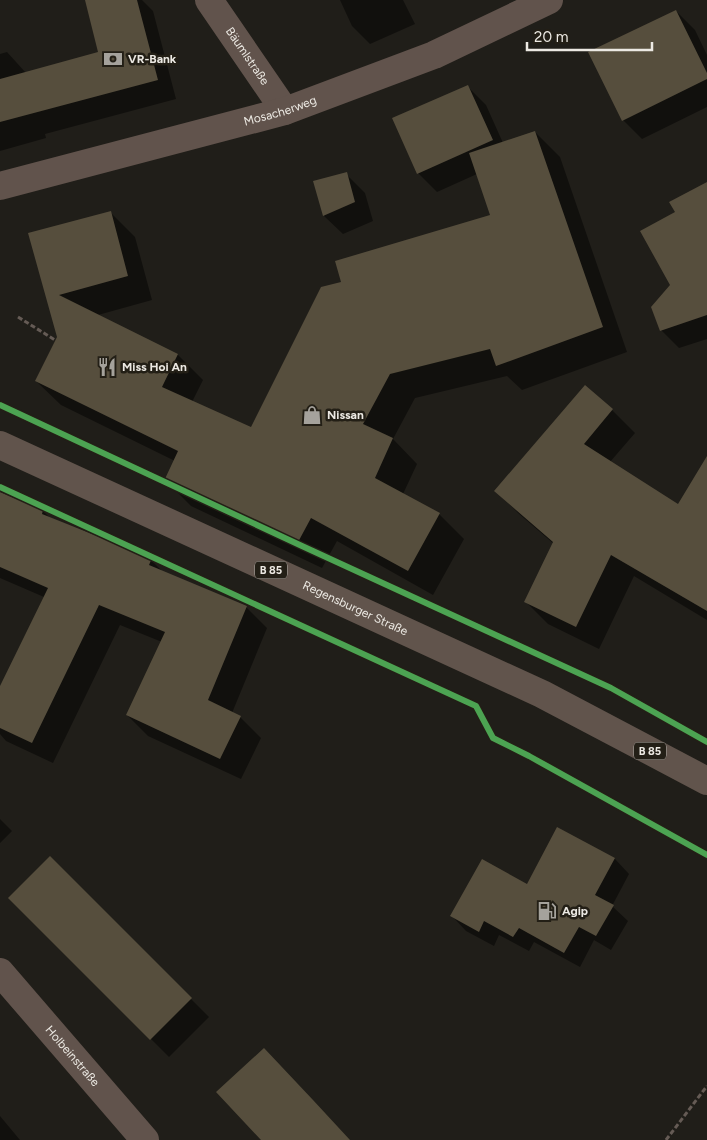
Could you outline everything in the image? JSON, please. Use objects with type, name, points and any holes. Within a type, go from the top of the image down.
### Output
[{"type":"main road","name":"Regensburger Straße","points":[[0,445],[542,694],[707,781]]},
{"type":"street","name":"Bäumlstraße","points":[[210,0],[285,111]]},
{"type":"street","name":"Mosacherweg","points":[[0,186],[285,111],[434,55],[549,0]]},
{"type":"street","name":"Holbeinstraße","points":[[0,972],[145,1140]]},
{"type":"path","points":[[18,317],[56,340]]},
{"type":"path","points":[[666,1140],[707,1086]]},
{"type":"building","name":"VR-Bank","points":[[85,0],[137,0],[158,80],[0,122],[0,79],[98,52]]},
{"type":"building","points":[[676,10],[707,73],[707,79],[622,121],[588,52]]},
{"type":"building","points":[[468,85],[493,140],[417,174],[392,118]]},
{"type":"building","points":[[535,131],[603,327],[496,366],[490,349],[390,374],[363,424],[393,438],[375,478],[440,513],[408,571],[311,518],[297,544],[164,481],[178,451],[35,381],[57,337],[28,233],[111,211],[128,276],[59,295],[178,354],[162,387],[251,427],[321,287],[341,282],[335,261],[490,215],[469,153]]},
{"type":"building","points":[[347,172],[355,202],[323,216],[313,181]]},
{"type":"building","points":[[707,182],[707,315],[660,331],[651,307],[670,285],[640,231],[675,212],[669,202]]},
{"type":"building","points":[[585,385],[613,409],[584,444],[678,504],[707,456],[707,611],[611,555],[576,627],[524,602],[553,542],[494,491]]},
{"type":"building","points":[[0,492],[43,510],[42,514],[152,558],[149,565],[247,606],[208,700],[241,716],[220,759],[126,715],[165,632],[99,605],[32,743],[0,728],[0,686],[48,588],[0,567]]},
{"type":"building","points":[[557,827],[615,858],[595,895],[614,905],[596,936],[579,927],[564,953],[519,928],[513,937],[484,921],[479,932],[450,916],[482,859],[527,884]]},
{"type":"building","points":[[50,856],[192,998],[150,1040],[8,898]]},
{"type":"building","points":[[264,1048],[350,1140],[261,1140],[216,1092]]},
{"type":"cycle path","points":[[0,405],[611,688],[707,742]]},
{"type":"cycle path","points":[[0,487],[476,706],[493,738],[707,855]]},
{"type":"place","name":"VR-Bank","points":[[113,59]]},
{"type":"place","name":"Miss Hoi An","points":[[107,367]]},
{"type":"place","name":"Nissan","points":[[312,415]]},
{"type":"place","name":"Agip","points":[[547,911]]}]
